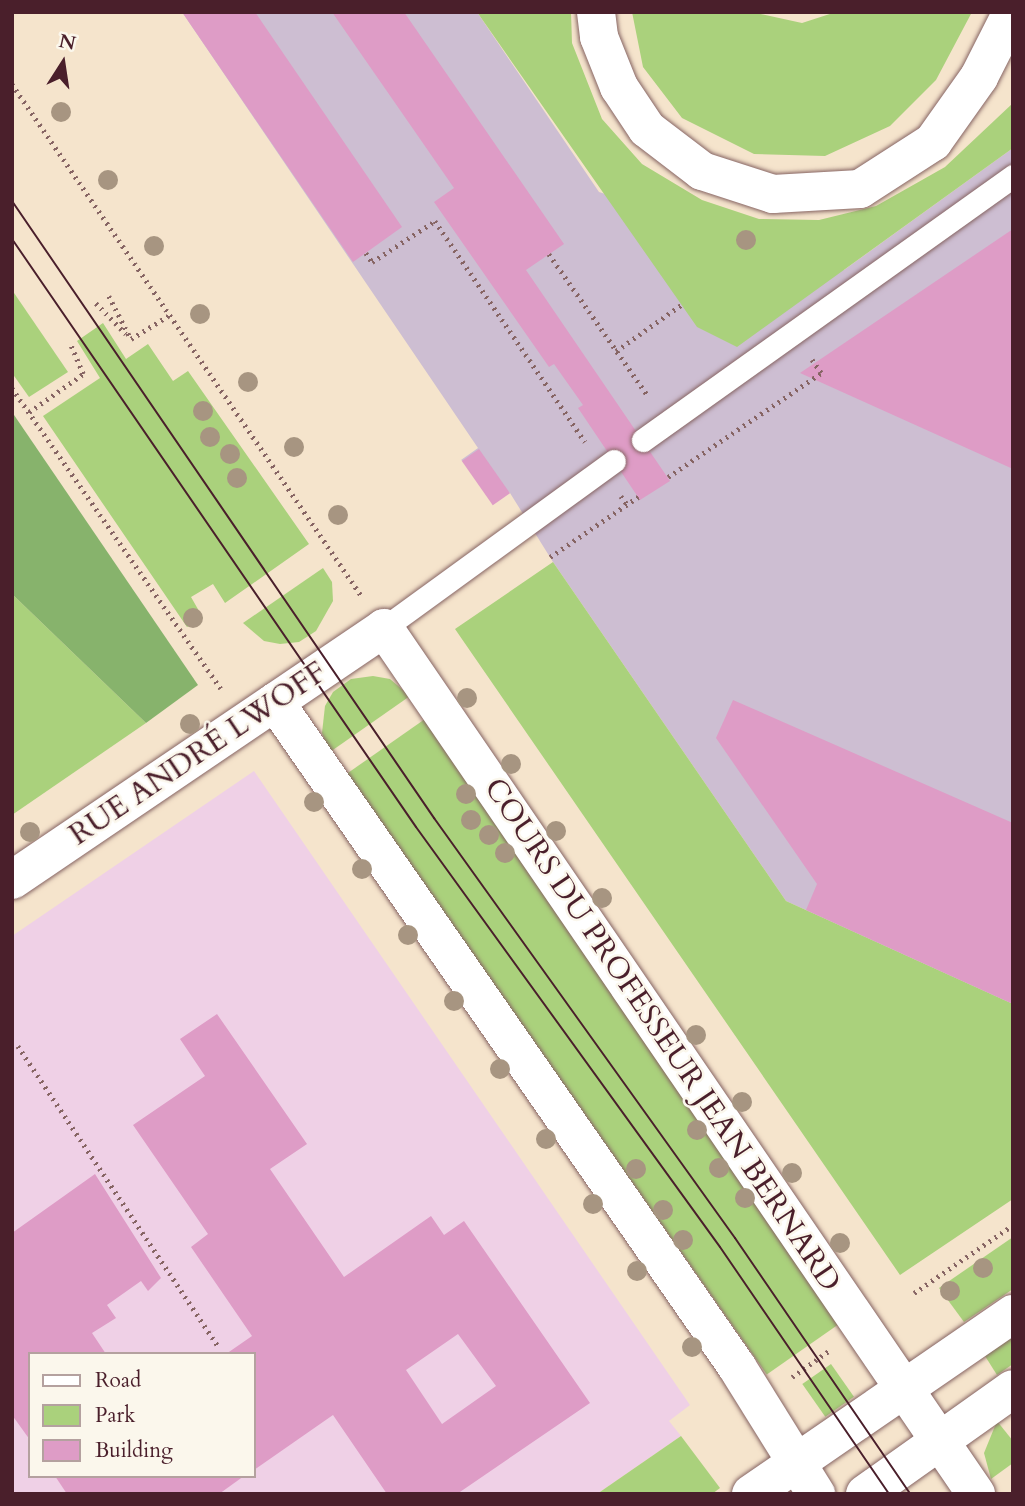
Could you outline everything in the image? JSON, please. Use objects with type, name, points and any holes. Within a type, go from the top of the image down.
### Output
[{"type":"street","points":[[596,12],[599,37],[619,88],[647,130],[702,171],[774,194],[860,190],[933,142],[979,77],[1012,12]]},
{"type":"street","name":"RUE ANDRÉ LWOFF","points":[[12,880],[275,702],[374,613]]},
{"type":"street","name":"COURS DU PROFESSEUR JEAN BERNARD","points":[[374,613],[976,1494]]},
{"type":"street","points":[[275,702],[759,1401],[806,1479]]},
{"type":"street","points":[[751,1494],[806,1479],[904,1388],[1013,1314]]},
{"type":"street","points":[[865,1494],[1013,1389]]},
{"type":"lane","points":[[643,440],[1013,176]]},
{"type":"lane","points":[[374,613],[609,465]]},
{"type":"path","points":[[12,84],[374,613]]},
{"type":"path","points":[[366,253],[372,262],[435,221],[609,465],[627,504]]},
{"type":"path","points":[[549,254],[693,460]]},
{"type":"path","points":[[109,296],[131,339]]},
{"type":"path","points":[[96,303],[131,339]]},
{"type":"path","points":[[616,351],[681,305]]},
{"type":"path","points":[[131,339],[171,314]]},
{"type":"path","points":[[29,412],[83,374],[70,344]]},
{"type":"path","points":[[668,477],[821,373]]},
{"type":"path","points":[[12,388],[190,640],[242,723]]},
{"type":"path","points":[[550,557],[638,497]]},
{"type":"path","points":[[18,1046],[219,1347]]},
{"type":"path","points":[[914,1293],[1013,1226]]},
{"type":"path","points":[[759,1401],[863,1330]]},
{"type":"shaded area","points":[[182,12],[477,12],[599,192],[844,270],[1013,148],[1013,1004],[786,901],[553,562],[510,493],[461,460],[478,448]]},
{"type":"shaded area","points":[[254,771],[690,1405],[669,1421],[681,1436],[597,1494],[12,1494],[12,936]]},
{"type":"green space","points":[[477,12],[571,12],[572,43],[602,119],[642,164],[702,200],[759,219],[819,220],[876,206],[945,167],[1013,103],[1013,148],[737,347],[697,327]]},
{"type":"green space","points":[[632,12],[752,12],[802,23],[836,12],[972,12],[936,80],[890,126],[825,156],[754,154],[682,118],[643,67]]},
{"type":"green space","points":[[12,290],[68,372],[29,397],[12,373]]},
{"type":"green space","points":[[103,323],[126,359],[148,344],[173,381],[188,371],[309,544],[225,603],[213,584],[191,597],[203,618],[187,627],[43,416],[100,378],[77,341]]},
{"type":"green space","points":[[12,412],[198,685],[146,723],[12,594]]},
{"type":"green space","points":[[553,562],[786,901],[1013,1004],[1013,1199],[900,1275],[455,629]]},
{"type":"green space","points":[[323,568],[332,582],[333,601],[316,631],[299,642],[280,644],[264,641],[243,623]]},
{"type":"green space","points":[[12,594],[146,723],[12,815]]},
{"type":"green space","points":[[373,676],[390,679],[410,696],[330,752],[322,733],[325,706],[333,692],[351,679]]},
{"type":"green space","points":[[425,719],[845,1319],[767,1375],[346,774]]},
{"type":"green space","points":[[1013,1237],[1013,1289],[964,1322],[939,1288]]},
{"type":"green space","points":[[1013,1337],[1013,1364],[997,1375],[985,1356]]},
{"type":"green space","points":[[831,1364],[854,1397],[825,1417],[802,1384]]},
{"type":"green space","points":[[997,1421],[1013,1441],[1013,1463],[991,1479],[984,1453]]},
{"type":"green space","points":[[681,1436],[720,1488],[712,1494],[597,1494]]},
{"type":"building","points":[[182,12],[255,12],[402,227],[353,262]]},
{"type":"building","points":[[332,12],[404,12],[564,244],[526,270],[670,481],[640,500],[578,408],[583,405],[554,364],[549,367],[434,202],[454,188]]},
{"type":"building","points":[[1013,229],[1013,469],[800,373]]},
{"type":"building","points":[[479,449],[510,493],[493,505],[462,461]]},
{"type":"building","points":[[733,700],[1013,823],[1013,1004],[806,910],[817,884],[716,738]]},
{"type":"building","points":[[217,1014],[307,1144],[270,1169],[344,1277],[431,1216],[444,1235],[464,1221],[590,1403],[457,1494],[387,1494],[333,1415],[256,1469],[256,1352],[229,1352],[252,1336],[191,1247],[208,1234],[133,1125],[205,1076],[180,1039]],"holes":[[[458,1334],[496,1386],[442,1424],[406,1370]]]},
{"type":"building","points":[[95,1174],[161,1278],[148,1291],[141,1281],[107,1305],[116,1318],[92,1333],[105,1352],[28,1352],[28,1437],[12,1415],[12,1233]]},
{"type":"building","points":[[56,1478],[241,1478],[219,1494],[67,1494]]},
{"type":"tram line","points":[[12,201],[434,818],[735,1238],[910,1494]]},
{"type":"tram line","points":[[12,239],[416,827],[720,1247],[889,1494]]}]
